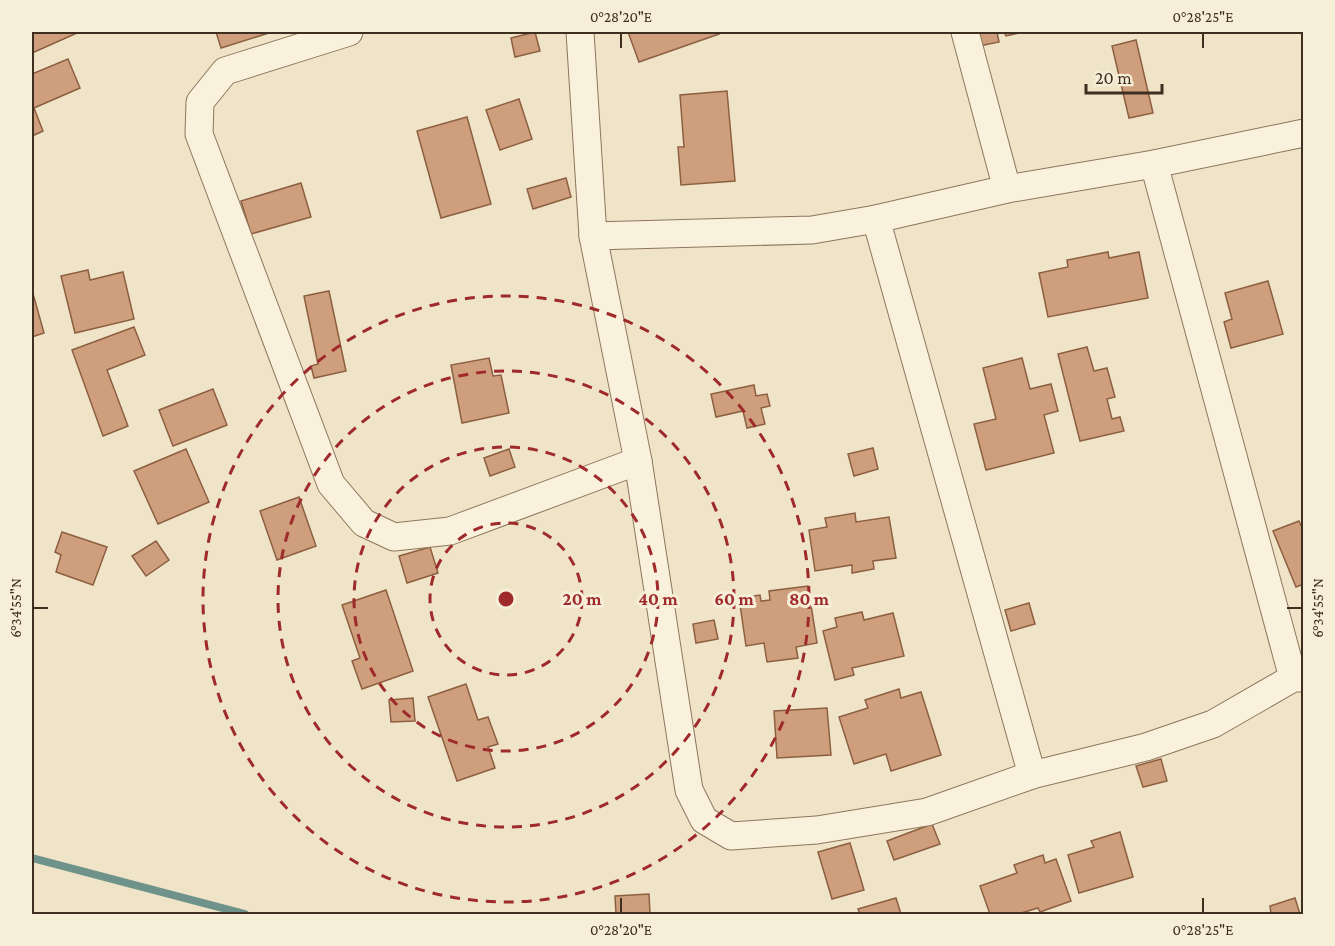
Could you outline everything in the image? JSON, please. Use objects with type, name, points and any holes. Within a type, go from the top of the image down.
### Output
[{"type":"street","points":[[349,32],[225,71],[200,102],[199,134],[331,484],[364,523],[394,537],[450,531],[638,461]]},
{"type":"street","points":[[580,32],[593,236],[638,461],[689,790],[704,820],[731,836],[817,830],[927,812],[1032,775],[1146,747],[1214,724],[1298,678],[1154,164]]},
{"type":"street","points":[[965,32],[1007,189]]},
{"type":"street","points":[[593,236],[812,230],[876,219],[1007,189],[1154,164],[1304,133]]},
{"type":"street","points":[[876,219],[1032,775]]},
{"type":"building","points":[[32,32],[76,32],[77,33],[32,53]]},
{"type":"building","points":[[216,32],[272,32],[221,48]]},
{"type":"building","points":[[535,32],[540,51],[515,57],[511,38]]},
{"type":"building","points":[[628,32],[718,32],[719,34],[639,62]]},
{"type":"building","points":[[971,32],[997,32],[999,42],[974,47]]},
{"type":"building","points":[[1004,32],[1023,32],[1006,36]]},
{"type":"building","points":[[1136,40],[1153,113],[1129,118],[1112,46]]},
{"type":"building","points":[[68,59],[80,88],[34,108],[43,131],[32,136],[32,74]]},
{"type":"building","points":[[727,91],[735,181],[681,185],[678,147],[684,147],[680,95]]},
{"type":"building","points":[[519,99],[532,139],[500,150],[486,110]]},
{"type":"building","points":[[467,117],[491,204],[441,218],[417,131]]},
{"type":"building","points":[[566,178],[571,197],[533,209],[527,189]]},
{"type":"building","points":[[301,183],[311,217],[251,234],[241,201]]},
{"type":"building","points":[[1108,252],[1109,258],[1139,252],[1148,298],[1048,317],[1039,273],[1068,267],[1067,260]]},
{"type":"building","points":[[88,270],[90,280],[123,272],[134,319],[75,333],[61,276]]},
{"type":"building","points":[[1268,281],[1283,334],[1231,348],[1224,322],[1232,319],[1225,293]]},
{"type":"building","points":[[32,290],[44,333],[32,337]]},
{"type":"building","points":[[329,291],[346,371],[314,378],[311,366],[318,364],[304,296]]},
{"type":"building","points":[[134,327],[145,355],[107,370],[128,426],[103,436],[72,350]]},
{"type":"building","points":[[1087,347],[1094,371],[1107,368],[1115,397],[1107,399],[1112,419],[1120,417],[1124,431],[1080,441],[1058,354]]},
{"type":"building","points":[[489,358],[493,376],[501,375],[509,413],[462,423],[451,365]]},
{"type":"building","points":[[1022,358],[1030,389],[1051,384],[1058,411],[1044,415],[1054,453],[986,470],[974,424],[996,419],[983,368]]},
{"type":"building","points":[[754,385],[756,396],[767,394],[770,406],[761,408],[765,424],[747,428],[743,411],[716,417],[711,394]]},
{"type":"building","points":[[213,389],[227,425],[173,446],[159,410]]},
{"type":"building","points":[[873,448],[878,469],[854,476],[848,454]]},
{"type":"building","points":[[186,449],[209,502],[158,524],[134,471]]},
{"type":"building","points":[[509,449],[515,467],[490,476],[484,458]]},
{"type":"building","points":[[299,497],[316,546],[277,560],[260,511]]},
{"type":"building","points":[[855,513],[856,522],[889,517],[896,558],[873,561],[874,569],[852,573],[852,565],[815,571],[809,530],[827,527],[825,518]]},
{"type":"building","points":[[1299,521],[1304,532],[1304,584],[1296,587],[1273,531]]},
{"type":"building","points":[[62,532],[107,547],[93,585],[56,572],[61,555],[55,552]]},
{"type":"building","points":[[156,541],[169,560],[146,576],[132,556]]},
{"type":"building","points":[[430,547],[438,573],[407,583],[399,556]]},
{"type":"building","points":[[808,586],[817,643],[796,647],[798,658],[767,662],[764,643],[746,646],[739,598],[760,595],[761,601],[770,600],[769,591]]},
{"type":"building","points":[[386,590],[413,671],[362,689],[352,661],[360,658],[342,605]]},
{"type":"building","points":[[1029,603],[1035,624],[1011,631],[1005,610]]},
{"type":"building","points":[[862,612],[864,620],[893,613],[904,656],[852,668],[854,675],[835,680],[823,631],[837,627],[835,618]]},
{"type":"building","points":[[714,620],[718,639],[696,643],[693,624]]},
{"type":"building","points":[[466,684],[478,720],[488,717],[498,744],[488,747],[495,768],[457,781],[428,697]]},
{"type":"building","points":[[899,689],[901,698],[921,692],[941,755],[891,771],[886,754],[854,764],[839,717],[868,708],[865,700]]},
{"type":"building","points":[[413,698],[415,721],[391,722],[389,700]]},
{"type":"building","points":[[827,708],[831,755],[777,758],[774,711]]},
{"type":"building","points":[[1161,759],[1167,781],[1143,787],[1136,766]]},
{"type":"building","points":[[932,824],[940,844],[894,860],[887,841]]},
{"type":"building","points":[[1120,832],[1133,877],[1079,893],[1068,855],[1094,847],[1091,841]]},
{"type":"building","points":[[850,843],[864,890],[832,899],[818,852]]},
{"type":"building","points":[[1043,855],[1045,863],[1056,859],[1071,901],[1040,912],[1038,908],[1018,914],[990,914],[980,886],[1017,873],[1014,865]]},
{"type":"building","points":[[649,894],[650,914],[616,914],[615,896]]},
{"type":"building","points":[[896,898],[901,914],[860,914],[858,909]]},
{"type":"building","points":[[1295,898],[1300,914],[1271,914],[1270,906]]},
{"type":"waterway","points":[[32,858],[245,914]]}]
